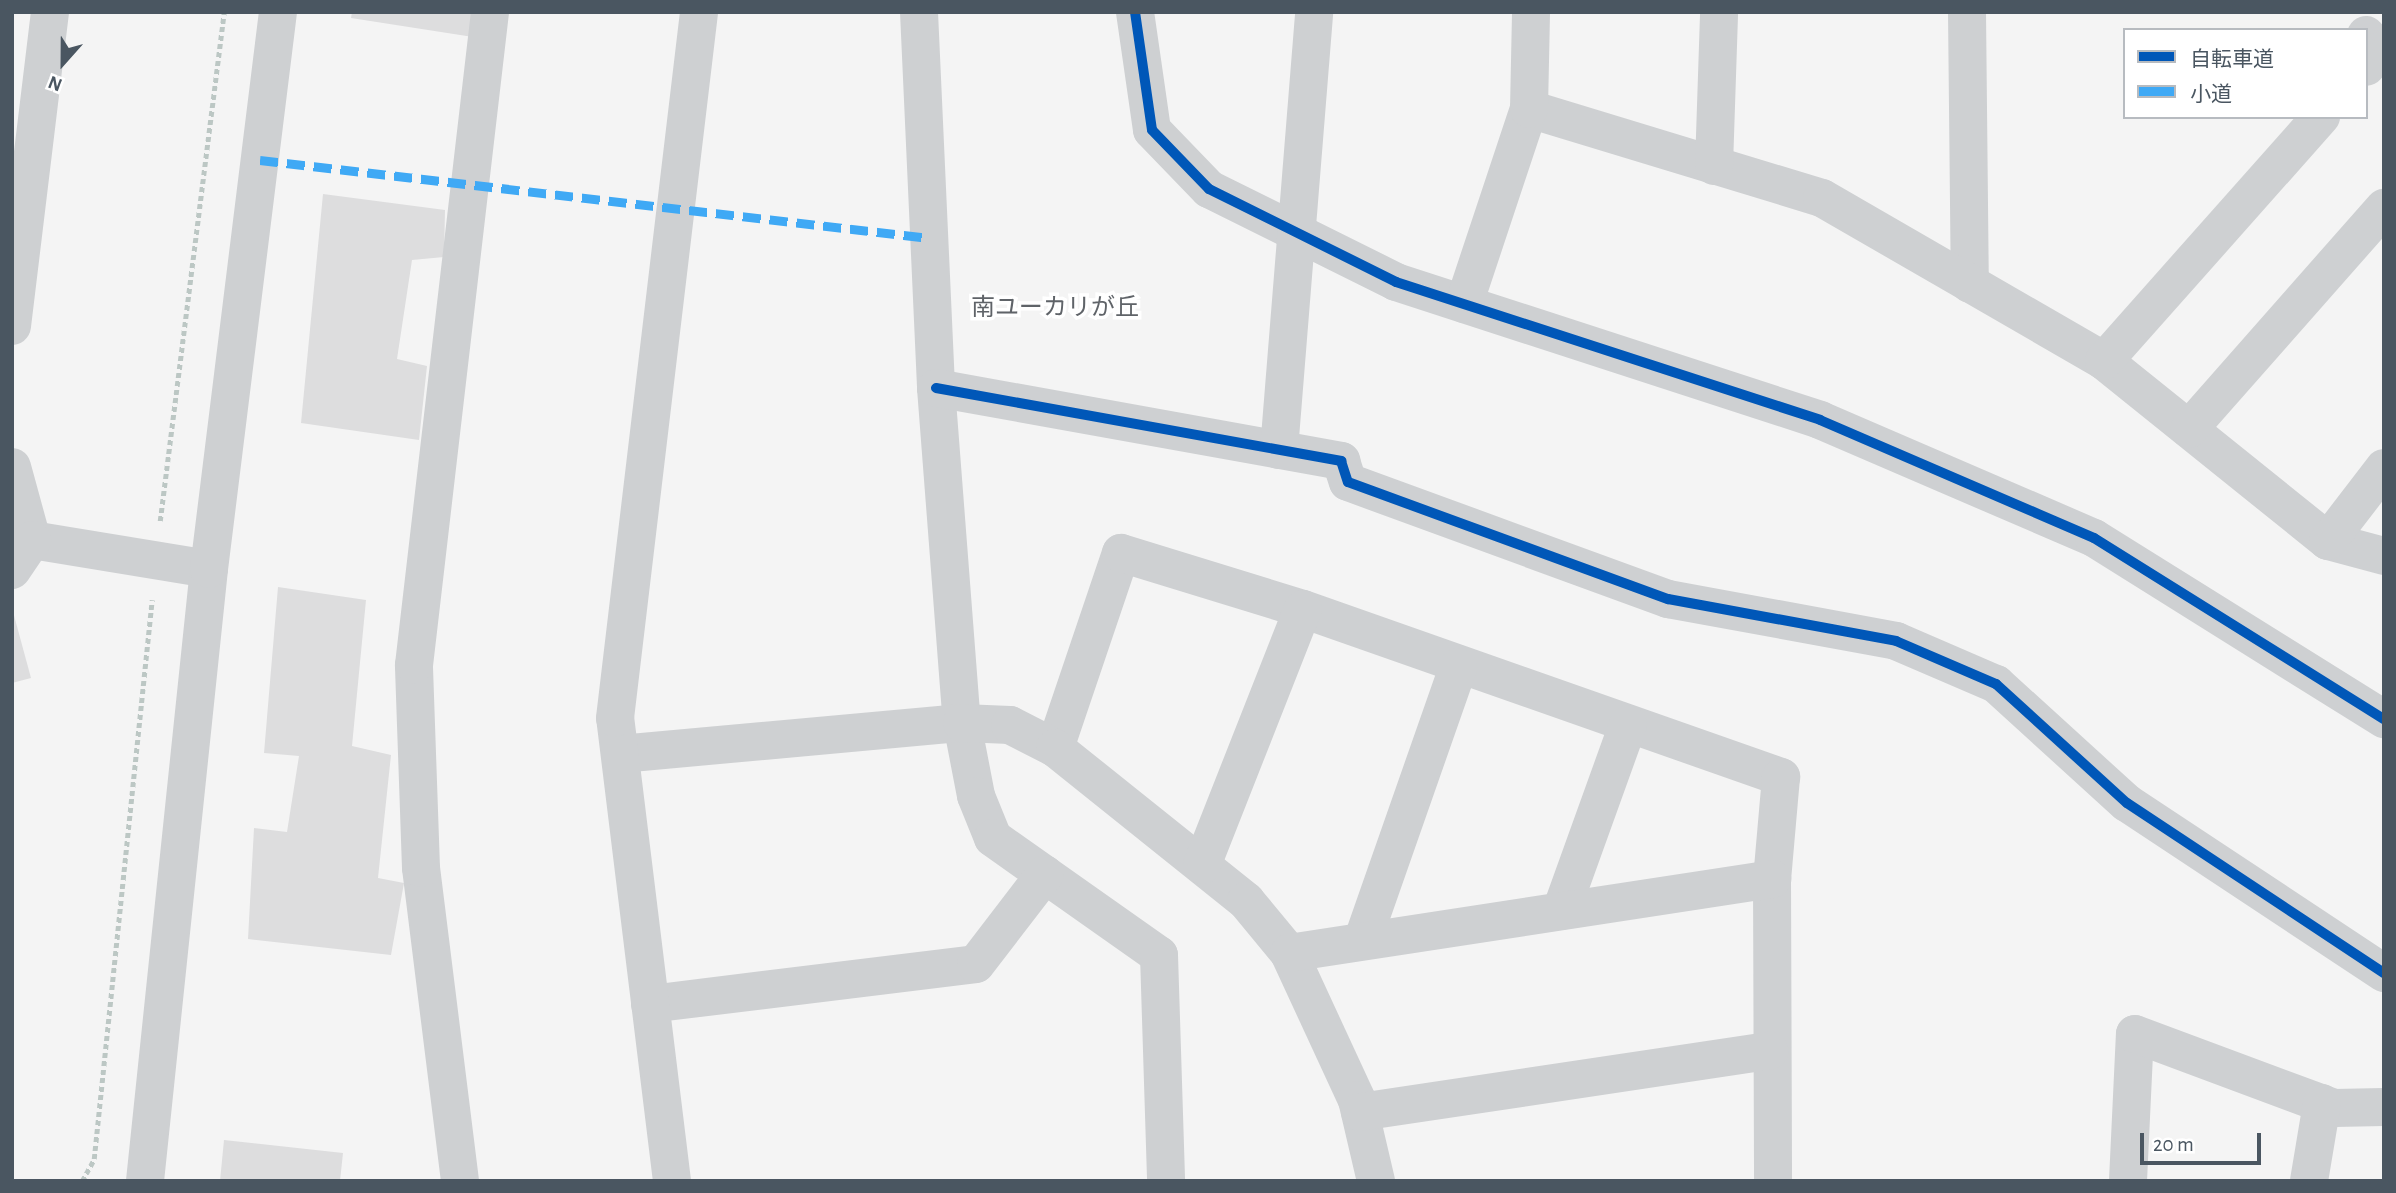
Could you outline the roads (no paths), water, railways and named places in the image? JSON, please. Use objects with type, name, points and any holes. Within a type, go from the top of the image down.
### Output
[{"type":"street","points":[[12,326],[27,69],[50,12]]},
{"type":"street","points":[[145,1181],[209,569],[278,12]]},
{"type":"street","points":[[460,1181],[421,868],[414,665],[490,12]]},
{"type":"street","points":[[672,1181],[615,718],[699,12]]},
{"type":"street","points":[[919,12],[936,388],[962,723],[976,796],[993,838],[1159,955],[1167,1181]]},
{"type":"street","points":[[1135,12],[1153,130],[1209,189],[1396,282],[1820,420],[2094,538],[2384,719]]},
{"type":"street","points":[[1279,450],[1314,12]]},
{"type":"street","points":[[1464,304],[1529,109],[1531,12]]},
{"type":"street","points":[[1714,166],[1719,12]]},
{"type":"street","points":[[1967,12],[1970,284]]},
{"type":"street","points":[[2346,12],[2359,28]]},
{"type":"street","points":[[2368,37],[2380,51],[2368,65]]},
{"type":"street","points":[[1529,109],[1822,198],[2104,361],[2328,541],[2384,556]]},
{"type":"street","points":[[2104,361],[2319,119]]},
{"type":"street","points":[[2189,429],[2384,208]]},
{"type":"street","points":[[936,388],[1341,461],[1348,482],[1668,599],[1896,641],[1997,684],[2127,803],[2384,973]]},
{"type":"street","points":[[12,467],[22,555],[209,569]]},
{"type":"street","points":[[2328,541],[2384,468]]},
{"type":"street","points":[[1055,748],[1121,553],[1303,609],[1458,667],[1781,777],[1772,879],[1769,1051],[1773,1181]]},
{"type":"street","points":[[1202,865],[1303,609]]},
{"type":"street","points":[[1363,939],[1458,667]]},
{"type":"street","points":[[620,754],[962,723],[1010,724],[1055,748],[1246,901],[1289,953],[1360,1112],[1376,1181]]},
{"type":"street","points":[[1562,911],[1628,725]]},
{"type":"street","points":[[650,1004],[976,964],[1045,874]]},
{"type":"street","points":[[1289,953],[1363,939],[1772,879]]},
{"type":"street","points":[[2128,1181],[2135,1034],[2322,1103],[2384,1107]]},
{"type":"street","points":[[1360,1112],[1769,1051]]},
{"type":"street","points":[[2309,1181],[2322,1103]]},
{"type":"district","name":"南ユーカリが丘","points":[[1055,309]]}]
